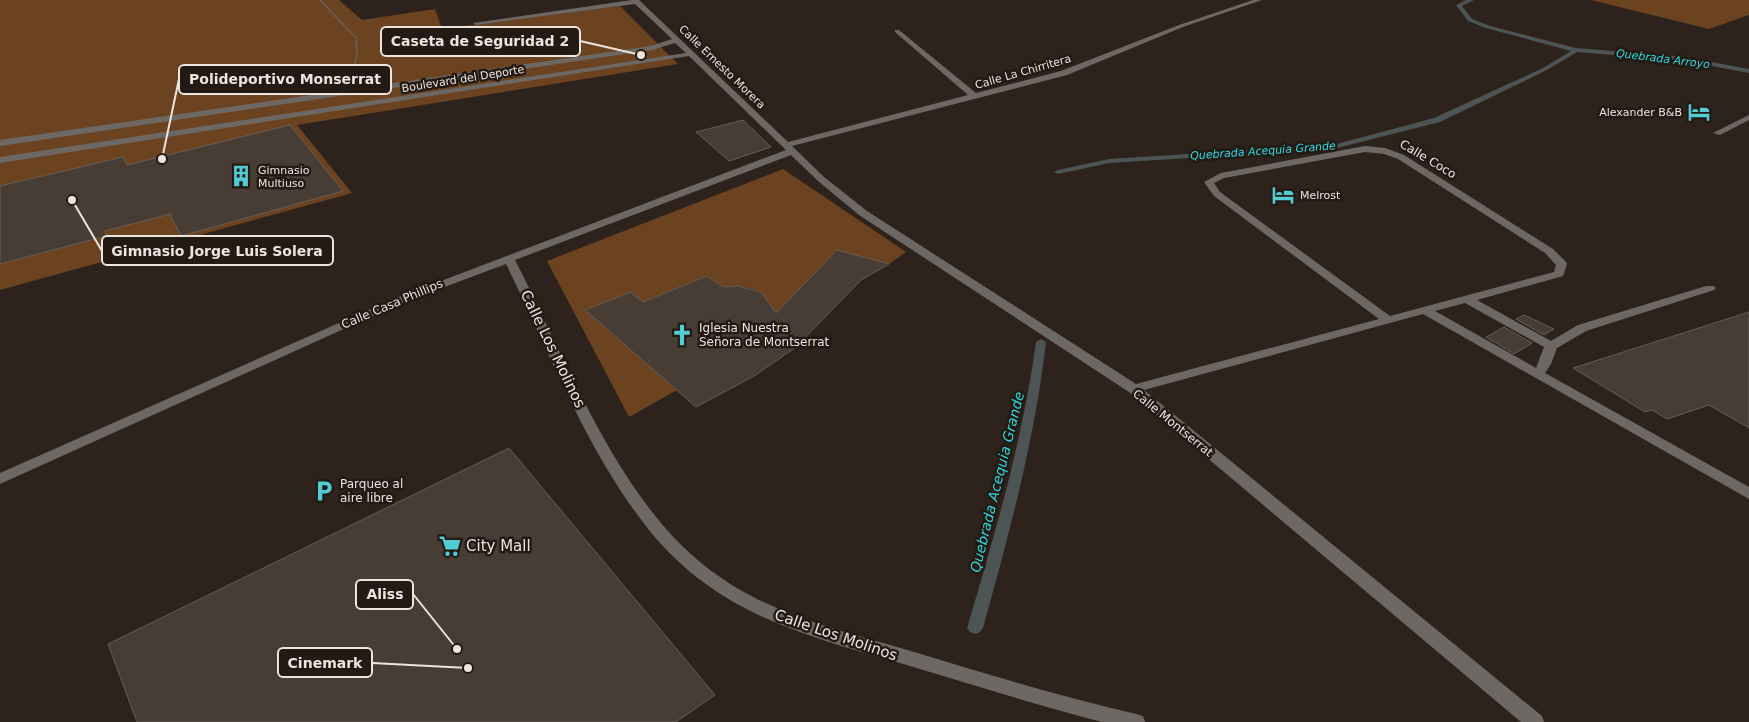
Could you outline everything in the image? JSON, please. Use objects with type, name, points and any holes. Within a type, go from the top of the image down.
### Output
[{"type":"street","name":"Calle La Chirritera","points":[[789,148],[1064,73],[1181,26],[1259,0]]},
{"type":"street","points":[[476,22],[635,1]]},
{"type":"street","name":"Calle Ernesto Morera","points":[[635,1],[789,148]]},
{"type":"street","points":[[897,31],[975,97]]},
{"type":"street","name":"Boulevard del Deporte","points":[[0,143],[652,48],[677,40]]},
{"type":"street","name":"Boulevard del Deporte","points":[[0,160],[660,61],[691,54]]},
{"type":"street","points":[[1717,133],[1749,117]]},
{"type":"street","name":"Calle Casa Phillips","points":[[0,479],[395,302],[789,148]]},
{"type":"street","name":"Calle Montserrat","points":[[789,148],[822,179],[863,213],[1134,389],[1534,722]]},
{"type":"street","name":"Calle Coco","points":[[1134,389],[1559,274],[1562,264],[1548,251],[1401,157],[1385,150],[1365,149],[1221,176],[1209,182],[1217,194],[1388,320]]},
{"type":"street","name":"Calle Los Molinos","points":[[508,258],[608,458],[645,514],[677,550],[704,575],[740,599],[788,621],[857,644],[1084,710],[1136,722]]},
{"type":"street","points":[[1538,375],[1545,364],[1551,346],[1582,328],[1710,288]]},
{"type":"street","points":[[1466,300],[1551,346]]},
{"type":"street","points":[[1424,310],[1749,494]]},
{"type":"path","points":[[320,0],[356,38],[357,55],[347,92]]},
{"type":"shaded area","points":[[0,0],[339,0],[362,20],[435,9],[442,29],[620,6],[678,64],[297,125],[352,193],[0,290]]},
{"type":"shaded area","points":[[1591,0],[1749,0],[1749,15],[1709,29]]},
{"type":"shaded area","points":[[783,169],[906,252],[889,264],[837,250],[729,373],[767,300],[753,289],[723,287],[707,276],[643,302],[631,292],[586,310],[677,390],[629,417],[547,261]]},
{"type":"building","points":[[743,120],[771,147],[729,161],[696,132]]},
{"type":"building","points":[[290,125],[343,191],[181,236],[170,214],[105,231],[106,236],[0,264],[0,186],[123,157],[127,165]]},
{"type":"building","name":"Iglesia Nuestra Señora de Montserrat","points":[[837,250],[889,264],[861,280],[796,347],[754,376],[696,407],[585,310],[631,292],[643,302],[707,276],[723,287],[738,286],[761,292],[776,313]]},
{"type":"building","points":[[1749,312],[1749,428],[1709,405],[1667,419],[1652,410],[1645,412],[1573,368]]},
{"type":"building","points":[[1524,315],[1554,329],[1544,335],[1516,319]]},
{"type":"building","points":[[1504,327],[1532,343],[1514,354],[1486,337]]},
{"type":"building","name":"City Mall","points":[[509,448],[715,695],[676,722],[137,722],[108,644]]},
{"type":"waterway","name":"Quebrada Acequia Grande","points":[[1471,0],[1459,5],[1470,20],[1488,27],[1576,50]]},
{"type":"waterway","name":"Quebrada Acequia Grande","points":[[1058,172],[1109,161],[1333,147],[1437,120],[1545,69],[1576,50]]},
{"type":"waterway","name":"Quebrada Arroyo","points":[[1576,50],[1685,59],[1749,71]]},
{"type":"waterway","name":"Quebrada Acequia Grande","points":[[975,628],[1004,527],[1036,383],[1041,342]]},
{"type":"place","name":"Caseta de Seguridad 2","points":[[641,55]]},
{"type":"place","name":"Alexander B&B","points":[[1699,112]]},
{"type":"place","name":"Polideportivo Monserrat","points":[[162,159]]},
{"type":"place","name":"Gimnasio Multiuso","points":[[241,176]]},
{"type":"place","name":"Melrost","points":[[1283,195]]},
{"type":"place","name":"Gimnasio Jorge Luis Solera","points":[[72,200]]},
{"type":"place","name":"Iglesia Nuestra Señora de Montserrat","points":[[682,335]]},
{"type":"place","name":"Parqueo al aire libre","points":[[324,491]]},
{"type":"place","name":"City Mall","points":[[450,546]]},
{"type":"place","name":"Aliss","points":[[457,649]]},
{"type":"place","name":"Cinemark","points":[[468,668]]}]
